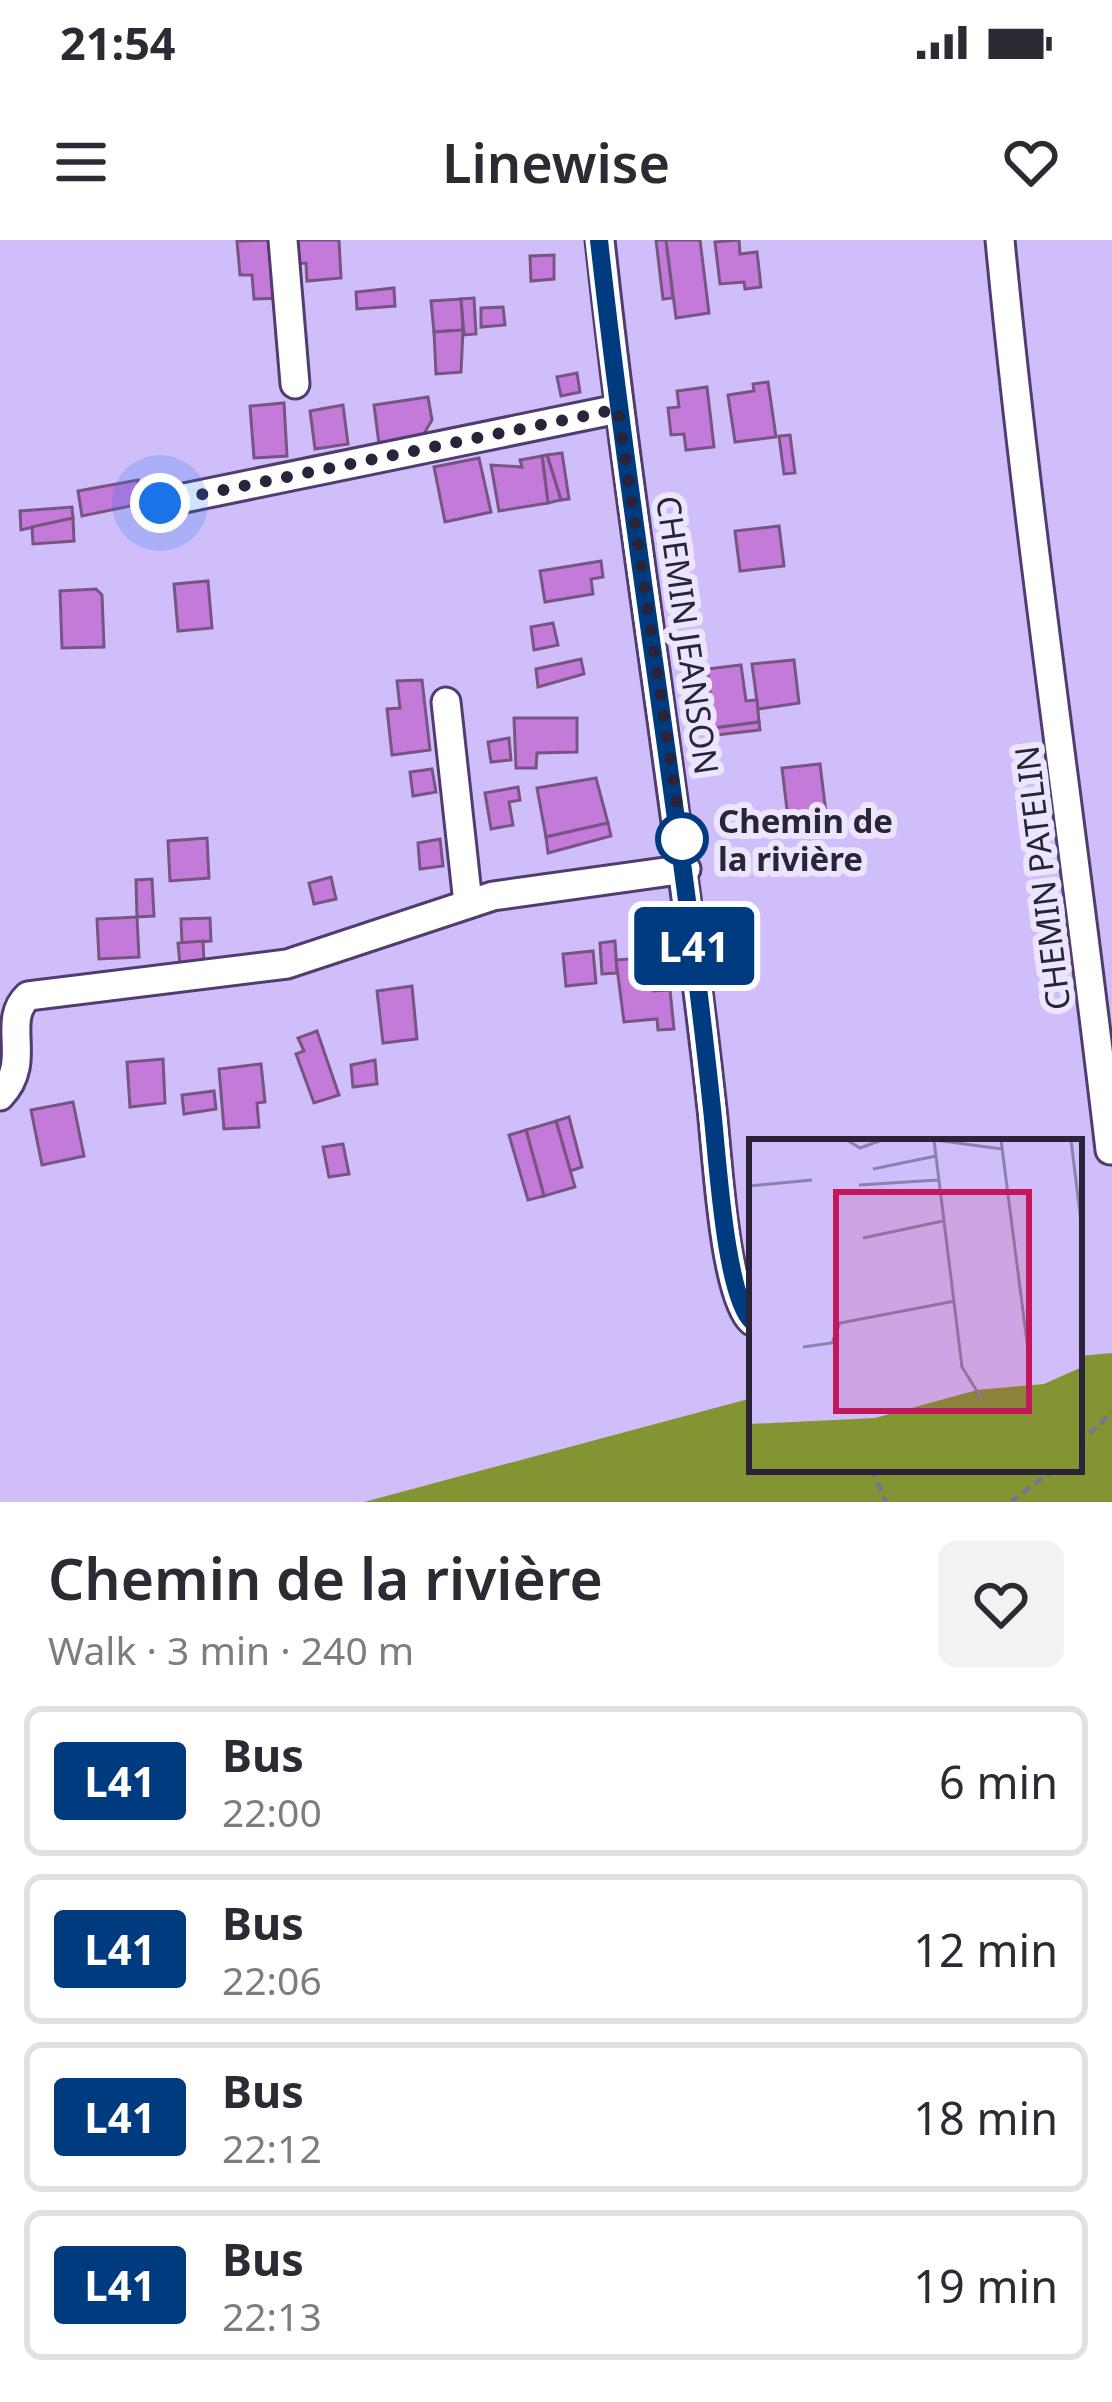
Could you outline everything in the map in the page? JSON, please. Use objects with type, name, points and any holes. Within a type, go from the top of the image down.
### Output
[{"type":"street","points":[[283,240],[295,384]]},
{"type":"street","name":"CHEMIN JEANSON","points":[[599,240],[618,409],[686,869],[728,1249],[742,1313],[749,1319]]},
{"type":"street","name":"CHEMIN PATELIN","points":[[1000,240],[1028,532],[1065,759],[1110,1150]]},
{"type":"street","points":[[160,503],[618,409]]},
{"type":"street","points":[[446,702],[468,903]]},
{"type":"street","points":[[0,1096],[16,1075],[14,1016],[28,996],[287,964],[468,903],[686,869]]},
{"type":"path","points":[[1082,1441],[1112,1412]]},
{"type":"path","points":[[873,1472],[886,1502]]},
{"type":"path","points":[[1011,1502],[1050,1472]]},
{"type":"green space","points":[[1112,1353],[1112,1502],[364,1502],[749,1399],[749,1472],[1082,1472],[1082,1356]]},
{"type":"building","points":[[278,240],[282,298],[254,299],[252,275],[240,275],[237,241]]},
{"type":"building","points":[[292,240],[339,240],[341,278],[307,281],[306,263],[293,264]]},
{"type":"building","points":[[656,240],[666,240],[673,298],[663,299]]},
{"type":"building","points":[[666,240],[700,240],[709,313],[676,318]]},
{"type":"building","points":[[739,240],[740,254],[757,252],[761,287],[745,289],[744,282],[720,284],[715,242]]},
{"type":"building","points":[[554,255],[554,279],[531,281],[530,256]]},
{"type":"building","points":[[394,288],[395,306],[357,309],[356,292]]},
{"type":"building","points":[[474,298],[476,334],[464,335],[461,299]]},
{"type":"building","points":[[461,299],[463,330],[434,332],[431,301]]},
{"type":"building","points":[[503,307],[505,325],[481,327],[481,308]]},
{"type":"building","points":[[463,330],[461,372],[436,374],[434,332]]},
{"type":"building","points":[[577,373],[580,392],[561,396],[557,377]]},
{"type":"building","points":[[768,382],[776,437],[735,442],[728,395],[754,391],[753,384]]},
{"type":"building","points":[[707,387],[714,447],[686,450],[684,434],[671,435],[668,408],[679,407],[677,391]]},
{"type":"building","points":[[428,397],[432,420],[422,437],[379,444],[374,405]]},
{"type":"building","points":[[284,403],[287,456],[254,458],[250,406]]},
{"type":"building","points":[[343,405],[348,444],[315,449],[310,411]]},
{"type":"building","points":[[790,435],[795,473],[784,474],[779,436]]},
{"type":"building","points":[[562,453],[569,499],[561,500],[547,455]]},
{"type":"building","points":[[547,455],[561,500],[548,503],[542,456]]},
{"type":"building","points":[[542,456],[548,503],[499,511],[491,465],[522,467],[520,460]]},
{"type":"building","points":[[479,458],[491,512],[445,522],[434,467]]},
{"type":"building","points":[[138,480],[140,504],[82,516],[78,491]]},
{"type":"building","points":[[72,507],[73,518],[21,530],[20,511]]},
{"type":"building","points":[[73,518],[74,541],[33,544],[32,527]]},
{"type":"building","points":[[779,526],[784,566],[740,571],[735,531]]},
{"type":"building","points":[[601,561],[603,577],[591,579],[593,594],[545,602],[540,571]]},
{"type":"building","points":[[208,581],[212,628],[178,631],[174,584]]},
{"type":"building","points":[[96,589],[102,595],[104,647],[62,648],[60,591]]},
{"type":"building","points":[[553,623],[558,645],[534,650],[531,627]]},
{"type":"building","points":[[581,659],[584,674],[538,687],[536,669]]},
{"type":"building","points":[[794,660],[799,703],[758,709],[752,664]]},
{"type":"building","points":[[741,665],[746,701],[757,700],[759,722],[714,728],[707,669]]},
{"type":"building","points":[[707,669],[714,728],[759,722],[760,730],[707,736],[700,670]]},
{"type":"building","points":[[422,680],[430,750],[392,755],[387,709],[400,708],[397,681]]},
{"type":"building","points":[[514,718],[577,718],[577,752],[537,753],[536,768],[516,768]]},
{"type":"building","points":[[509,738],[511,760],[491,762],[488,742]]},
{"type":"building","points":[[820,764],[826,813],[788,818],[782,768]]},
{"type":"building","points":[[432,769],[436,792],[413,796],[410,772]]},
{"type":"building","points":[[596,778],[608,823],[546,837],[537,788]]},
{"type":"building","points":[[518,787],[520,800],[509,802],[513,825],[491,829],[485,793]]},
{"type":"building","points":[[608,823],[611,836],[548,853],[546,837]]},
{"type":"building","points":[[207,838],[209,878],[170,881],[168,841]]},
{"type":"building","points":[[440,839],[443,866],[420,869],[418,843]]},
{"type":"building","points":[[331,877],[336,899],[314,904],[309,883]]},
{"type":"building","points":[[152,879],[154,916],[137,917],[136,880]]},
{"type":"building","points":[[137,917],[139,957],[99,959],[97,919]]},
{"type":"building","points":[[210,918],[211,941],[182,943],[181,919]]},
{"type":"building","points":[[203,941],[204,963],[180,965],[178,943]]},
{"type":"building","points":[[615,941],[617,973],[602,974],[600,943]]},
{"type":"building","points":[[593,951],[596,983],[566,986],[563,954]]},
{"type":"building","points":[[640,958],[641,970],[651,969],[653,991],[670,990],[674,1029],[658,1030],[657,1019],[624,1022],[616,960]]},
{"type":"building","points":[[412,986],[417,1039],[383,1043],[377,991]]},
{"type":"building","points":[[317,1031],[339,1095],[314,1103],[296,1054],[304,1051],[298,1038]]},
{"type":"building","points":[[163,1059],[165,1103],[130,1107],[127,1062]]},
{"type":"building","points":[[375,1060],[377,1084],[353,1087],[351,1065]]},
{"type":"building","points":[[261,1064],[265,1102],[257,1103],[259,1127],[224,1129],[219,1069]]},
{"type":"building","points":[[214,1091],[216,1109],[184,1114],[182,1095]]},
{"type":"building","points":[[73,1102],[84,1156],[42,1165],[31,1110]]},
{"type":"building","points":[[569,1117],[582,1167],[570,1171],[556,1121]]},
{"type":"building","points":[[556,1121],[575,1187],[544,1196],[526,1130]]},
{"type":"building","points":[[526,1130],[544,1196],[528,1200],[509,1135]]},
{"type":"building","points":[[343,1144],[349,1174],[329,1177],[323,1147]]},
{"type":"bus line","name":"L41","points":[[599,240],[618,409],[686,869],[728,1249],[742,1313],[749,1319]]},
{"type":"place","name":"Chemin de la rivière","points":[[682,839]]},
{"type":"route","points":[[160,503],[618,409],[682,839]]}]
